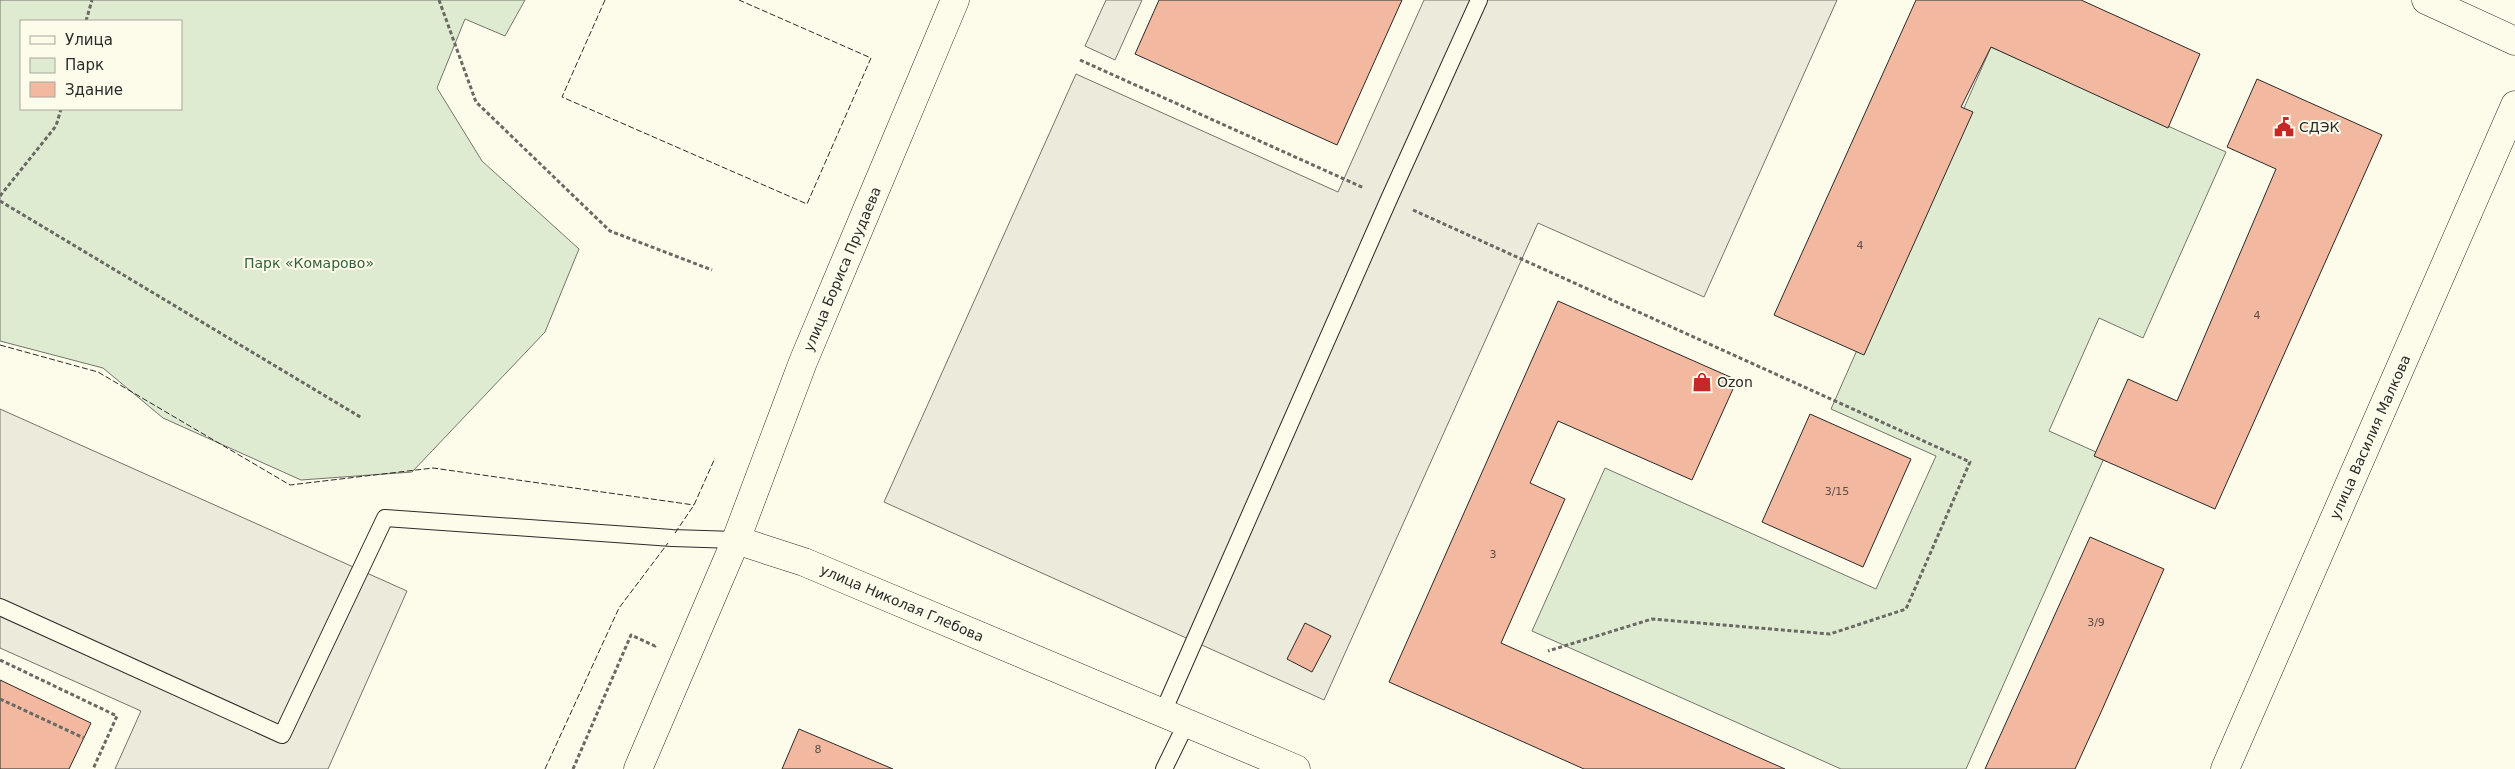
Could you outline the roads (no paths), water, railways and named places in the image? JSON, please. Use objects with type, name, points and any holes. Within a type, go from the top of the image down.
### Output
[{"type":"street","name":"улица Бориса Прудаева","points":[[736,540],[803,362],[955,0]]},
{"type":"street","points":[[2426,0],[2515,40]]},
{"type":"street","name":"улица Василия Малкова","points":[[2225,769],[2515,105]]},
{"type":"street","name":"улица Николая Глебова","points":[[736,540],[804,562],[1296,769]]},
{"type":"street","points":[[638,769],[736,540]]},
{"type":"lane","points":[[1164,769],[1175,717],[1389,199],[1479,0]]},
{"type":"lane","points":[[0,607],[282,735],[385,518],[672,538],[736,540]]},
{"type":"place","name":"СДЭК","points":[[2284,127]]},
{"type":"place","name":"Ozon","points":[[1702,382]]},
{"type":"park label","name":"Парк «Комарово»","points":[[309,263]]}]
